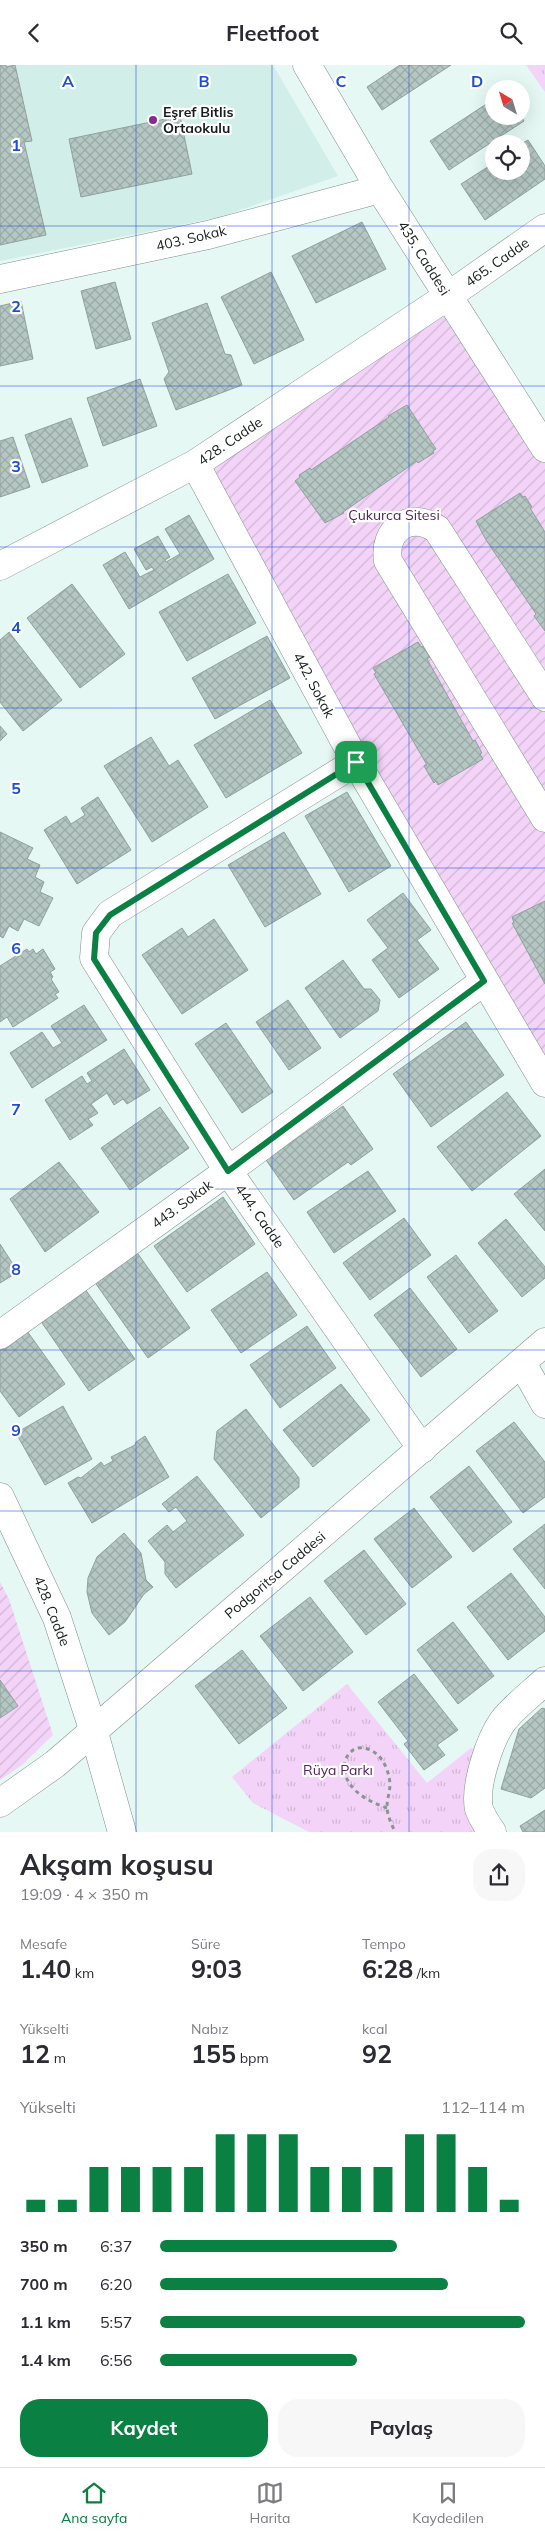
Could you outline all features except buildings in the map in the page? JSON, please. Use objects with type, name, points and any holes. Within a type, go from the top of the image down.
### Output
[{"type":"street","name":"435. Caddesi","points":[[307,65],[380,189],[545,448]]},
{"type":"street","name":"403. Sokak","points":[[0,279],[208,235],[380,189]]},
{"type":"street","name":"465. Cadde","points":[[448,295],[545,228]]},
{"type":"street","name":"428. Cadde","points":[[0,566],[196,464],[448,295]]},
{"type":"street","name":"442. Sokak","points":[[196,464],[356,762],[545,1083]]},
{"type":"street","points":[[545,697],[437,529],[426,522],[415,521],[401,526],[390,537],[386,548],[388,561],[545,818]]},
{"type":"street","name":"444. Cadde","points":[[356,762],[110,915],[96,933],[94,959],[228,1171],[422,1449]]},
{"type":"street","name":"443. Sokak","points":[[0,1335],[228,1171],[484,981]]},
{"type":"street","name":"Podgoritsa Caddesi","points":[[0,1803],[55,1764],[93,1729],[545,1342]]},
{"type":"street","points":[[522,1363],[545,1404]]},
{"type":"street","name":"428. Cadde","points":[[0,1497],[57,1618],[93,1729],[122,1832]]},
{"type":"street","points":[[492,1832],[479,1807],[480,1786],[488,1752],[503,1721],[545,1681]]},
{"type":"path","points":[[387,1808],[366,1798],[349,1782],[344,1766],[346,1756],[352,1751],[358,1748],[371,1749],[383,1761],[390,1782],[387,1808],[395,1832]]},
{"type":"shaded area","name":"Eşref Bitlis Ortaokulu","points":[[0,65],[273,65],[338,176],[220,217],[0,261]]},
{"type":"green space","points":[[526,65],[545,65],[545,92]]},
{"type":"green space","name":"Çukurca Sitesi","points":[[448,296],[545,448],[545,1083],[195,464]]},
{"type":"green space","points":[[0,1582],[9,1599],[53,1735],[22,1765],[0,1780]]},
{"type":"green space","name":"Rüya Parkı","points":[[347,1684],[427,1783],[471,1748],[488,1752],[492,1832],[309,1832],[253,1803],[232,1777]]},
{"type":"place","name":"Eşref Bitlis Ortaokulu","points":[[153,120]]},
{"type":"route","points":[[356,762],[484,981],[228,1171],[94,959],[96,933],[110,915],[356,762]]}]
